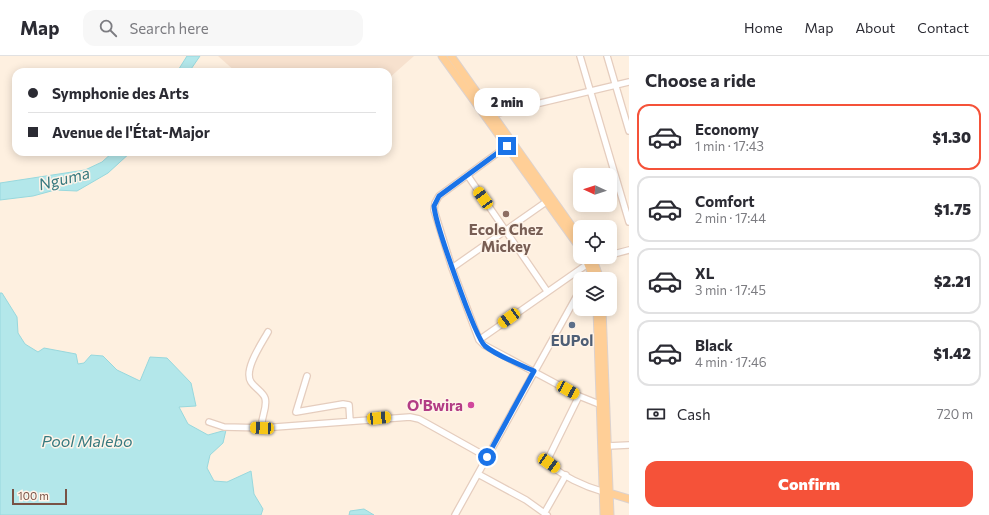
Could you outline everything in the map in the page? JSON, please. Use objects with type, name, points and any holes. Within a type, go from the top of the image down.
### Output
[{"type":"main road","points":[[442,56],[489,115],[573,229]]},
{"type":"main road","points":[[451,56],[507,146],[573,239]]},
{"type":"main road","points":[[597,316],[608,446],[607,493],[604,515]]},
{"type":"main road","points":[[602,316],[607,493],[610,515]]},
{"type":"main road","points":[[607,493],[629,498]]},
{"type":"street","points":[[580,56],[629,222]]},
{"type":"street","points":[[607,56],[627,115],[629,131]]},
{"type":"street","points":[[489,115],[501,114],[629,82]]},
{"type":"street","points":[[507,146],[439,196],[435,203],[434,210],[452,268],[479,340],[489,349],[534,371],[579,396],[604,406]]},
{"type":"street","points":[[468,176],[547,291]]},
{"type":"street","points":[[452,268],[546,202]]},
{"type":"street","points":[[617,253],[629,250]]},
{"type":"street","points":[[479,340],[547,291],[588,264]]},
{"type":"street","points":[[455,515],[573,302]]},
{"type":"street","points":[[262,428],[266,404],[265,396],[250,381],[248,374],[252,360],[268,332]]},
{"type":"street","points":[[307,376],[296,412],[343,404],[349,405],[350,421]]},
{"type":"street","points":[[579,396],[547,459],[549,463],[566,475],[589,487],[607,493]]},
{"type":"street","points":[[209,422],[224,427],[262,428],[410,417],[419,419],[487,457]]},
{"type":"street","points":[[608,446],[629,445]]},
{"type":"street","points":[[478,474],[526,500],[546,514],[566,475]]},
{"type":"shaded area","points":[[218,56],[414,56],[392,75],[392,68],[232,68]]},
{"type":"water","points":[[187,56],[200,56],[192,68],[180,68]]},
{"type":"water","name":"Nguma","points":[[109,156],[127,156],[108,173],[77,191],[55,190],[33,196],[0,200],[0,183],[85,170],[102,162]]},
{"type":"water","name":"Pool Malebo","points":[[0,293],[2,293],[17,317],[18,333],[25,344],[38,352],[44,348],[76,354],[78,364],[84,363],[91,355],[103,356],[117,370],[140,381],[150,357],[167,358],[191,383],[196,406],[179,407],[188,424],[208,435],[226,430],[223,443],[210,455],[207,468],[214,481],[227,482],[251,471],[254,494],[263,509],[261,515],[0,515]]},
{"type":"water","points":[[364,509],[374,515],[349,515],[350,511]]},
{"type":"place","name":"Ecole Chez Mickey","points":[[506,214]]},
{"type":"place","name":"EUPol","points":[[572,325]]},
{"type":"place","name":"O'Bwira","points":[[471,405]]},
{"type":"route","points":[[487,457],[534,371],[489,349],[479,340],[452,268],[434,206],[435,200],[439,196],[507,146]]}]
